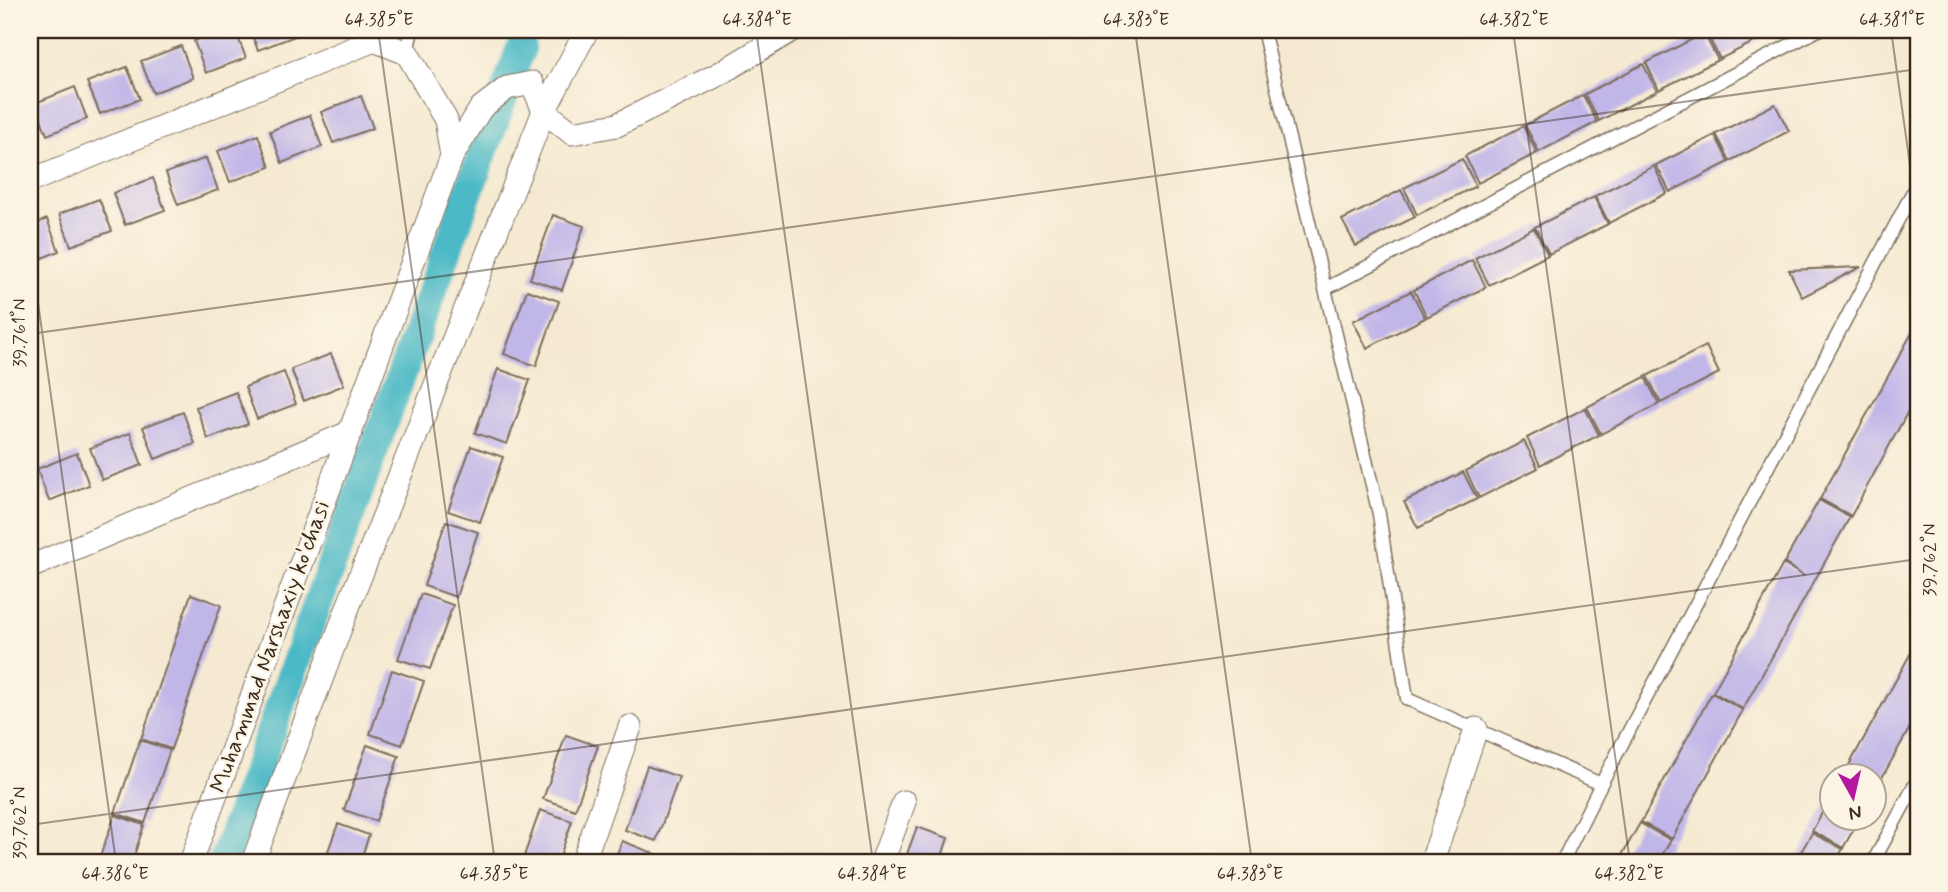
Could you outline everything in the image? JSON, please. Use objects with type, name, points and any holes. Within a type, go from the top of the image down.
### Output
[{"type":"street","points":[[253,862],[348,607],[544,111],[587,30]]},
{"type":"street","points":[[544,111],[572,133],[617,125],[719,74],[792,30]]},
{"type":"street","points":[[30,181],[374,40],[407,53],[446,120],[452,156]]},
{"type":"street","name":"Muhammad Narshaxiy ko'chasi","points":[[191,862],[452,156],[481,108],[507,88],[532,83],[544,111]]},
{"type":"street","points":[[30,567],[351,432]]},
{"type":"street","points":[[583,862],[630,727]]},
{"type":"street","points":[[1432,862],[1476,729]]},
{"type":"street","points":[[882,862],[904,802]]},
{"type":"lane","points":[[407,53],[412,30]]},
{"type":"lane","points":[[1263,30],[1379,514],[1408,699],[1601,784]]},
{"type":"lane","points":[[1325,289],[1818,30]]},
{"type":"lane","points":[[1562,862],[1918,182]]},
{"type":"lane","points":[[1873,862],[1918,779]]},
{"type":"building","points":[[223,30],[235,30],[246,58],[206,73],[194,41]]},
{"type":"building","points":[[250,30],[296,30],[298,35],[258,50]]},
{"type":"building","points":[[1778,30],[1720,59],[1706,32]]},
{"type":"building","points":[[1704,33],[1718,60],[1659,90],[1646,63]]},
{"type":"building","points":[[181,46],[193,78],[153,93],[141,61]]},
{"type":"building","points":[[1643,64],[1657,91],[1599,121],[1585,94]]},
{"type":"building","points":[[127,67],[140,99],[100,114],[87,82]]},
{"type":"building","points":[[75,87],[87,119],[47,135],[35,103]]},
{"type":"building","points":[[1583,95],[1597,122],[1539,152],[1525,125]]},
{"type":"building","points":[[361,96],[373,128],[333,143],[321,112]]},
{"type":"building","points":[[1775,104],[1789,131],[1730,161],[1716,134]]},
{"type":"building","points":[[310,115],[322,147],[282,163],[270,131]]},
{"type":"building","points":[[1523,126],[1537,153],[1478,183],[1465,156]]},
{"type":"building","points":[[258,135],[270,167],[230,182],[218,151]]},
{"type":"building","points":[[1715,135],[1729,162],[1670,192],[1656,165]]},
{"type":"building","points":[[206,158],[218,190],[178,205],[166,173]]},
{"type":"building","points":[[1462,159],[1476,186],[1417,215],[1404,188]]},
{"type":"building","points":[[1654,166],[1667,193],[1609,223],[1595,196]]},
{"type":"building","points":[[153,178],[165,210],[125,225],[113,193]]},
{"type":"building","points":[[1401,190],[1415,217],[1356,246],[1342,220]]},
{"type":"building","points":[[1594,197],[1608,224],[1549,254],[1535,227]]},
{"type":"building","points":[[99,199],[112,231],[71,246],[59,214]]},
{"type":"building","points":[[553,215],[584,226],[562,290],[530,279]]},
{"type":"building","points":[[47,219],[59,251],[30,263],[30,226]]},
{"type":"building","points":[[1534,228],[1548,255],[1489,285],[1475,258]]},
{"type":"building","points":[[1472,260],[1486,287],[1427,317],[1414,290]]},
{"type":"building","points":[[1861,267],[1802,297],[1789,270]]},
{"type":"building","points":[[527,290],[559,301],[536,366],[504,354]]},
{"type":"building","points":[[1411,291],[1425,318],[1367,348],[1353,321]]},
{"type":"building","points":[[1918,322],[1918,393],[1851,516],[1820,499]]},
{"type":"building","points":[[1706,346],[1719,373],[1661,403],[1647,376]]},
{"type":"building","points":[[331,354],[344,385],[304,401],[291,369]]},
{"type":"building","points":[[498,369],[530,380],[507,444],[475,433]]},
{"type":"building","points":[[284,372],[296,404],[257,419],[245,387]]},
{"type":"building","points":[[1645,377],[1659,404],[1601,434],[1587,407]]},
{"type":"building","points":[[236,392],[248,424],[208,439],[196,407]]},
{"type":"building","points":[[1585,408],[1599,435],[1540,465],[1527,438]]},
{"type":"building","points":[[183,412],[195,444],[155,459],[143,427]]},
{"type":"building","points":[[130,433],[142,465],[102,480],[90,448]]},
{"type":"building","points":[[1524,441],[1538,468],[1479,498],[1466,471]]},
{"type":"building","points":[[471,446],[503,457],[480,522],[448,511]]},
{"type":"building","points":[[77,453],[89,485],[49,501],[37,469]]},
{"type":"building","points":[[1463,472],[1477,499],[1418,528],[1404,502]]},
{"type":"building","points":[[1819,500],[1850,517],[1743,709],[1713,692],[1783,564],[1804,576],[1784,563]]},
{"type":"building","points":[[446,521],[478,532],[456,597],[424,586]]},
{"type":"building","points":[[191,594],[221,605],[171,749],[141,739]]},
{"type":"building","points":[[421,594],[453,605],[430,669],[398,659]]},
{"type":"building","points":[[1918,640],[1918,713],[1888,767],[1888,762],[1851,762]]},
{"type":"building","points":[[392,670],[424,681],[402,745],[370,734]]},
{"type":"building","points":[[1712,693],[1743,710],[1672,839],[1641,822]]},
{"type":"building","points":[[566,735],[598,746],[575,810],[543,799]]},
{"type":"building","points":[[140,740],[170,750],[145,823],[115,813]]},
{"type":"building","points":[[367,745],[399,756],[376,821],[344,810]]},
{"type":"building","points":[[647,766],[679,777],[656,841],[625,830]]},
{"type":"building","points":[[540,810],[572,821],[558,862],[522,862]]},
{"type":"building","points":[[115,815],[144,825],[132,862],[98,862]]},
{"type":"building","points":[[1818,820],[1818,832],[1852,832],[1843,848],[1812,831]]},
{"type":"building","points":[[1640,823],[1671,840],[1658,862],[1618,862]]},
{"type":"building","points":[[338,824],[369,835],[360,862],[324,862]]},
{"type":"building","points":[[917,827],[948,838],[940,862],[904,862]]},
{"type":"building","points":[[1812,833],[1843,849],[1835,862],[1795,862]]},
{"type":"building","points":[[622,841],[653,853],[650,862],[614,862]]},
{"type":"waterway","points":[[223,862],[521,48]]}]
